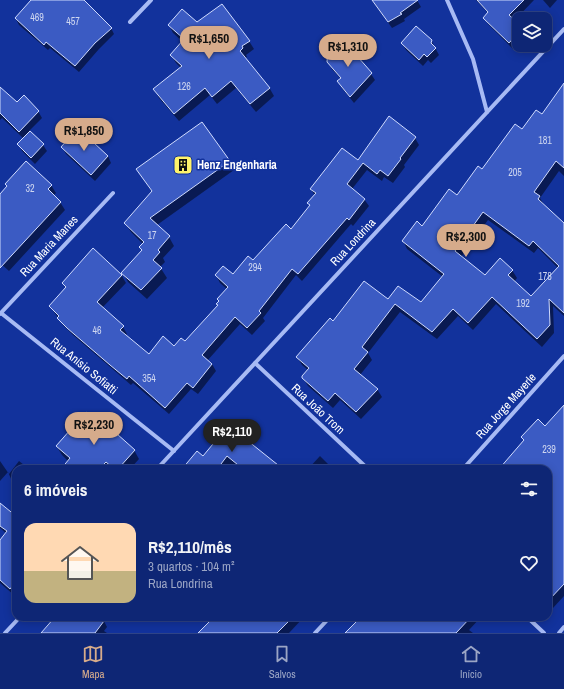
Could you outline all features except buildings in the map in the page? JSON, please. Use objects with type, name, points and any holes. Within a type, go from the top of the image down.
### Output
[{"type":"street","points":[[130,22],[151,0]]},
{"type":"street","points":[[447,0],[473,59],[487,112]]},
{"type":"street","name":"Rua Londrina","points":[[161,465],[564,29]]},
{"type":"street","name":"Rua Maria Manes","points":[[0,313],[113,193]]},
{"type":"street","name":"Rua Anísio Sofiatti","points":[[0,313],[174,451]]},
{"type":"street","name":"Rua Jorge Mayerle","points":[[467,465],[564,356]]},
{"type":"street","name":"Rua João Trom","points":[[255,363],[364,465]]},
{"type":"street","points":[[5,633],[16,621]]},
{"type":"street","points":[[315,633],[326,621]]},
{"type":"street","points":[[531,621],[544,633]]},
{"type":"street","points":[[559,633],[564,628]]},
{"type":"place","name":"Henz Engenharia","points":[[183,165]]}]
